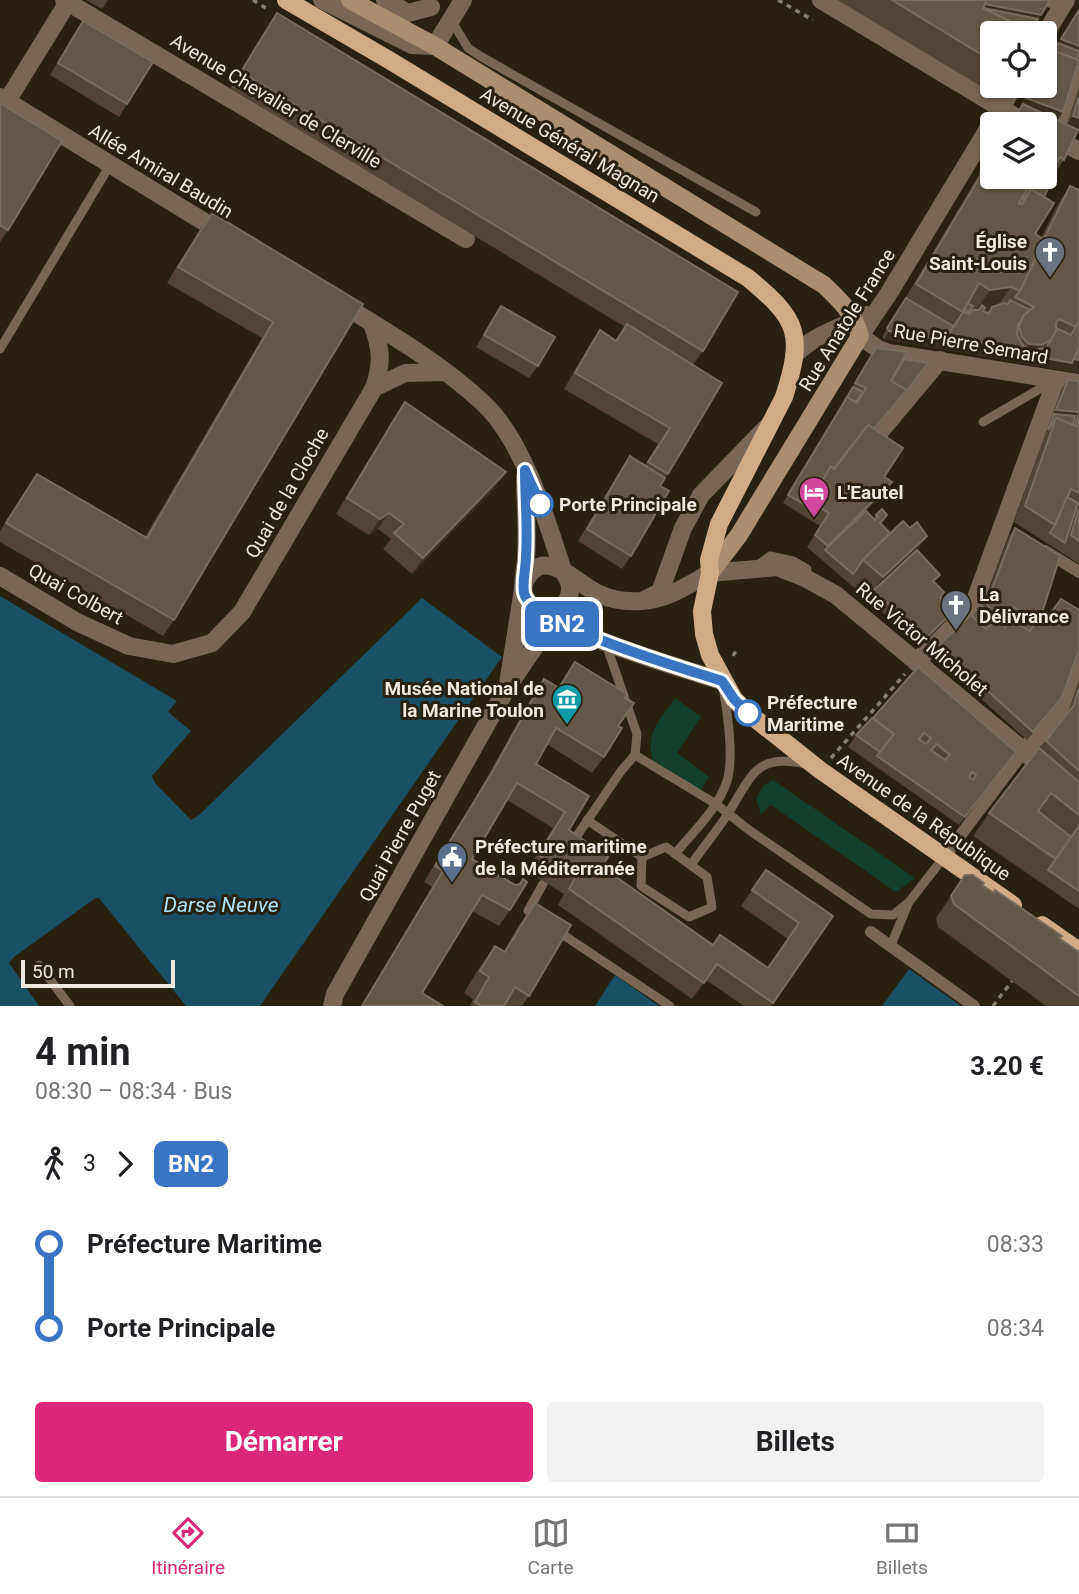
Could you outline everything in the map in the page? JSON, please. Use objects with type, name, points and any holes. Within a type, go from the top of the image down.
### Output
[{"type":"main road","name":"Avenue Général Magnan","points":[[286,0],[748,278],[784,309],[792,323],[794,355],[785,397],[719,524],[709,560],[710,573],[702,611],[704,634],[710,654],[722,681],[734,699],[817,768]]},
{"type":"main road","name":"Avenue Général Magnan","points":[[350,0],[435,46],[824,285],[845,305],[858,328]]},
{"type":"main road","name":"Rue Anatole France","points":[[710,573],[739,535],[858,328]]},
{"type":"main road","name":"Avenue de la République","points":[[817,768],[1079,949]]},
{"type":"street","name":"Avenue Général Magnan","points":[[322,0],[412,45],[435,46]]},
{"type":"street","points":[[385,0],[408,13],[430,4],[451,20]]},
{"type":"street","points":[[435,46],[463,0]]},
{"type":"street","points":[[821,0],[1005,112]]},
{"type":"street","points":[[1043,0],[1064,2],[1053,21]]},
{"type":"street","points":[[4,99],[66,1]]},
{"type":"street","name":"Avenue Chevalier de Clerville","points":[[66,1],[466,239]]},
{"type":"street","points":[[1057,122],[1079,71]]},
{"type":"street","name":"Rue Anatole France","points":[[858,328],[877,311],[1006,98]]},
{"type":"street","name":"Allée Amiral Baudin","points":[[4,99],[240,244]]},
{"type":"street","points":[[1057,139],[1079,151]]},
{"type":"street","points":[[324,294],[444,372],[484,403],[509,435],[550,527],[570,587],[565,603],[557,609],[547,612],[537,610]]},
{"type":"street","points":[[372,323],[380,345],[381,368],[374,388]]},
{"type":"street","points":[[794,355],[809,341],[831,329],[858,328]]},
{"type":"street","name":"Rue Pierre Semard","points":[[858,328],[878,349],[889,353],[1079,383]]},
{"type":"street","points":[[873,440],[940,360]]},
{"type":"street","points":[[374,388],[405,373],[444,372]]},
{"type":"street","points":[[916,662],[974,603],[1010,530],[1056,380]]},
{"type":"street","name":"Quai de la Cloche","points":[[173,654],[212,643],[242,612],[374,388]]},
{"type":"street","points":[[642,601],[660,592],[683,528],[701,495],[771,423]]},
{"type":"street","points":[[508,688],[527,554],[525,470]]},
{"type":"street","points":[[1038,547],[1079,572]]},
{"type":"street","points":[[710,573],[663,598],[618,600],[555,567],[545,565],[528,574],[524,583],[524,594],[529,603],[553,620],[633,653],[722,681]]},
{"type":"street","name":"Rue Victor Micholet","points":[[710,573],[777,567],[836,595],[1024,751],[1079,803]]},
{"type":"street","name":"Quai Colbert","points":[[0,576],[77,622],[129,646],[173,654]]},
{"type":"street","name":"Quai Pierre Puget","points":[[332,1006],[335,995],[508,688],[565,603]]},
{"type":"street","points":[[944,857],[1024,751],[1062,710],[1079,661]]},
{"type":"street","points":[[871,932],[974,1006]]},
{"type":"lane","points":[[451,20],[468,48],[480,56],[756,212]]},
{"type":"lane","points":[[0,349],[110,165]]},
{"type":"lane","points":[[983,422],[1056,380]]},
{"type":"lane","points":[[567,850],[635,755],[637,734],[596,638]]},
{"type":"lane","points":[[676,854],[716,804],[727,780],[729,726],[722,681]]},
{"type":"lane","points":[[635,755],[716,804],[871,914],[893,915],[909,902],[944,857]]},
{"type":"lane","points":[[691,864],[728,813],[746,781],[772,761],[787,760],[817,768]]},
{"type":"lane","points":[[587,820],[642,857]]},
{"type":"lane","points":[[666,847],[691,864],[707,877],[712,907],[688,917],[641,886],[642,857],[666,847]]},
{"type":"lane","points":[[543,884],[528,911],[670,1006]]},
{"type":"lane","points":[[891,945],[909,902]]},
{"type":"lane","points":[[39,965],[70,1006]]},
{"type":"path","points":[[817,768],[916,662]]},
{"type":"path","points":[[993,1006],[1012,981]]},
{"type":"green space","points":[[675,698],[701,717],[677,753],[709,777],[700,791],[653,762],[652,735]]},
{"type":"green space","points":[[773,780],[915,878],[896,892],[771,805],[761,814],[756,799],[763,786]]},
{"type":"water","name":"Darse Neuve","points":[[0,596],[177,701],[168,712],[191,731],[152,776],[155,783],[191,820],[422,598],[502,657],[260,1006],[186,1006],[99,898],[94,899],[9,963],[39,1006],[0,1006]]},
{"type":"water","points":[[909,969],[961,1006],[882,1006]]},
{"type":"water","points":[[615,975],[659,1006],[595,1006]]},
{"type":"building","points":[[892,0],[987,0],[983,8],[1010,21],[980,21],[980,54]]},
{"type":"building","points":[[987,0],[1050,0],[1041,15],[985,4]]},
{"type":"building","points":[[983,8],[1038,19],[1010,21]]},
{"type":"building","points":[[1079,10],[1079,46],[1061,39]]},
{"type":"building","points":[[277,13],[738,292],[703,351],[241,72]]},
{"type":"building","points":[[83,21],[153,62],[127,104],[58,63]]},
{"type":"building","points":[[1057,45],[1079,51],[1077,60],[1057,52]]},
{"type":"building","points":[[1057,52],[1079,60],[1063,112],[1026,98],[1057,98]]},
{"type":"building","points":[[1079,97],[1079,118],[1073,116]]},
{"type":"building","points":[[0,103],[62,141],[8,230],[0,225]]},
{"type":"building","points":[[1023,104],[1040,112],[1018,112]]},
{"type":"building","points":[[1057,120],[1078,130],[1064,160],[1060,157],[1057,162]]},
{"type":"building","points":[[980,177],[980,189],[1027,189],[1019,203],[1022,204],[1031,189],[1054,203],[1035,234],[1045,240],[1020,291],[1011,287],[990,290],[979,283],[963,312],[916,284]]},
{"type":"building","name":"Église Saint-Louis","points":[[1070,186],[1079,190],[1079,321],[1076,327],[1059,319],[1051,340],[1042,345],[1029,344],[1022,337],[1019,327],[1023,316],[1034,307],[1015,297]]},
{"type":"building","points":[[1027,189],[1031,189],[1024,200],[1022,199]]},
{"type":"building","points":[[1031,189],[1048,189],[1044,197]]},
{"type":"building","points":[[212,213],[363,304],[174,620],[6,523],[37,474],[147,538],[273,322],[178,267]]},
{"type":"building","points":[[906,298],[953,326],[945,341],[889,331],[887,328]]},
{"type":"building","points":[[1010,300],[1030,310],[1018,324],[1017,335],[1022,344],[1031,351],[947,337],[962,311],[969,314],[973,310],[979,310],[982,305],[985,308],[983,311],[989,314],[992,307],[1008,304]]},
{"type":"building","points":[[968,303],[973,306],[969,312],[964,309]]},
{"type":"building","points":[[501,306],[555,337],[538,366],[484,335]]},
{"type":"building","points":[[1079,321],[1079,346],[1072,363],[1040,357],[1056,328],[1071,335]]},
{"type":"building","points":[[627,324],[722,383],[668,474],[648,462],[670,428],[575,373],[600,330],[616,341]]},
{"type":"building","points":[[1046,347],[1043,353],[1031,351]]},
{"type":"building","points":[[876,348],[907,352],[891,381],[907,390],[874,429],[868,425],[834,469],[831,466],[807,506],[788,495],[847,397],[857,403],[866,388],[855,383]]},
{"type":"building","points":[[904,359],[928,363],[904,394],[907,390],[891,381]]},
{"type":"building","points":[[1068,380],[1079,381],[1078,412],[1056,410]]},
{"type":"building","points":[[853,387],[863,392],[856,402],[847,397]]},
{"type":"building","points":[[405,402],[506,472],[423,558],[394,533],[404,524],[389,513],[380,519],[347,498]]},
{"type":"building","points":[[1054,414],[1075,416],[1073,425],[1056,418],[1048,430]]},
{"type":"building","points":[[1056,418],[1079,427],[1079,493],[1071,489],[1055,525],[1025,506]]},
{"type":"building","points":[[868,425],[903,448],[884,477],[892,482],[828,546],[815,535],[829,513],[810,502],[831,466],[834,469]]},
{"type":"building","points":[[630,456],[665,478],[660,486],[669,491],[631,556],[587,529]]},
{"type":"building","points":[[1067,497],[1078,503],[1065,543],[1050,533]]},
{"type":"building","points":[[882,509],[887,515],[880,523],[890,533],[853,574],[825,550],[866,511],[875,520]]},
{"type":"building","points":[[1079,509],[1079,541],[1071,535]]},
{"type":"building","points":[[903,521],[910,528],[917,522],[927,536],[883,577],[863,560]]},
{"type":"building","points":[[1015,528],[1060,556],[1043,610],[1037,620],[1013,607],[1009,617],[1003,610],[996,617],[985,601],[991,592]]},
{"type":"building","points":[[917,550],[940,575],[933,581],[944,592],[940,597],[954,611],[926,638],[873,591]]},
{"type":"building","points":[[1061,599],[1079,610],[1079,650],[1062,697],[1033,732],[939,645],[971,615],[986,629],[998,617],[1005,628],[1009,618],[1030,631],[1035,623],[1040,626]]},
{"type":"building","points":[[982,605],[994,621],[986,629],[971,615]]},
{"type":"building","points":[[1011,612],[1034,624],[1030,631],[1009,618],[1006,622]]},
{"type":"building","points":[[575,662],[627,694],[625,698],[634,703],[618,726],[622,728],[604,757],[556,728],[536,764],[589,796],[569,830],[608,857],[602,867],[713,945],[720,935],[768,968],[799,923],[752,890],[766,870],[833,916],[773,1003],[717,964],[704,983],[569,889],[575,878],[538,855],[565,812],[517,783],[472,859],[515,885],[520,884],[523,879],[527,882],[510,910],[482,895],[422,993],[443,1006],[362,1006],[443,871],[435,866],[544,679],[559,688]]},
{"type":"building","points":[[918,667],[1016,752],[965,817],[877,756],[894,734],[873,718]],"holes":[[[924,733],[931,738],[926,744],[919,739]],[[937,744],[950,755],[945,760],[931,750]]]},
{"type":"building","points":[[1079,689],[1079,771],[1046,741],[1074,705]]},
{"type":"building","points":[[872,718],[894,734],[880,752],[856,735]]},
{"type":"building","points":[[1039,748],[1079,782],[1079,815],[1051,793],[1038,811],[1071,837],[1056,859],[989,813]]},
{"type":"building","points":[[1079,826],[1079,891],[1048,870]]},
{"type":"building","points":[[965,875],[973,875],[984,883],[982,885],[994,893],[995,890],[1062,936],[1059,938],[1079,952],[1079,996],[954,904],[951,896]]},
{"type":"building","points":[[535,903],[571,925],[529,996],[515,987],[504,1006],[482,1006],[475,1002],[489,977],[480,971],[495,946],[505,952]]},
{"type":"bus line","name":"BN2","points":[[540,504],[525,470],[527,554],[524,594],[529,603],[553,620],[633,653],[722,681],[748,713]]},
{"type":"place","name":"Église Saint-Louis","points":[[1050,279]]},
{"type":"place","name":"Porte Principale","points":[[540,504]]},
{"type":"place","name":"L'Eautel","points":[[814,519]]},
{"type":"place","name":"La Délivrance","points":[[956,632]]},
{"type":"place","name":"Préfecture Maritime","points":[[748,713]]},
{"type":"place","name":"Musée National de la Marine Toulon","points":[[567,726]]},
{"type":"place","name":"Préfecture maritime de la Méditerranée","points":[[452,884]]}]
